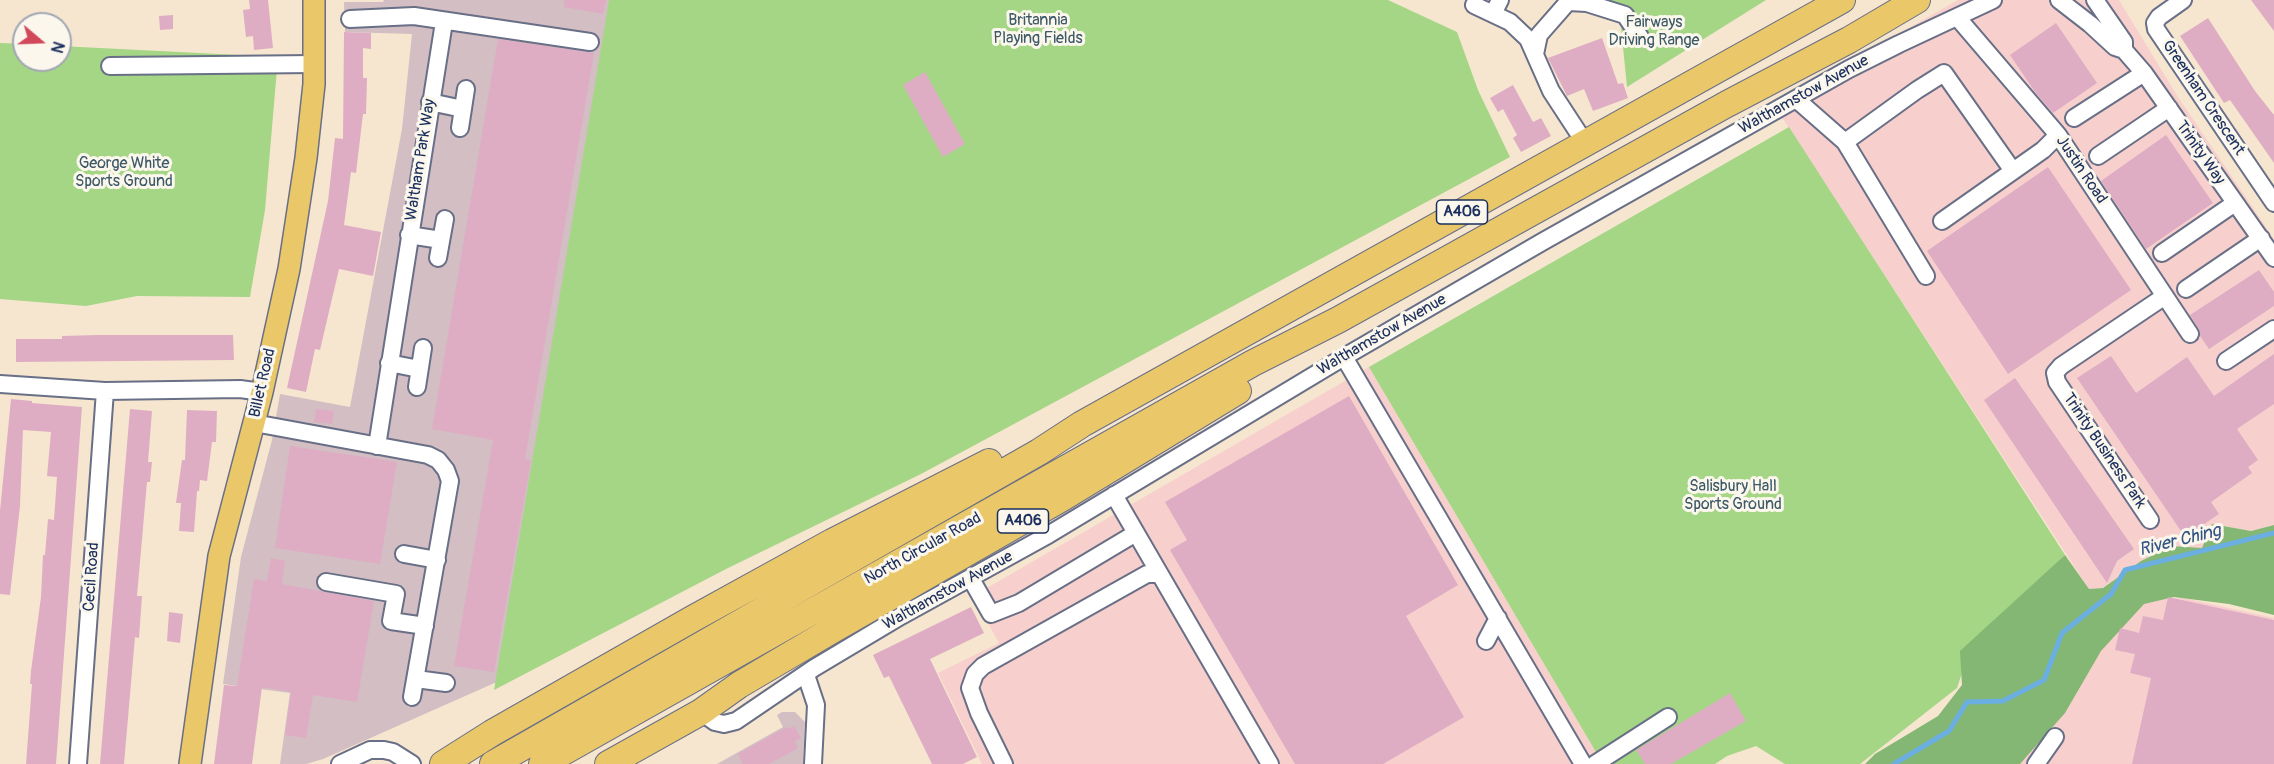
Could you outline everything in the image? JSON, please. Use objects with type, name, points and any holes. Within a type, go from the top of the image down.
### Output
[{"type":"highway","name":"A406","points":[[443,764],[492,733],[645,645],[832,542],[1035,439],[1082,424],[1842,0]]},
{"type":"highway","name":"Walthamstow Avenue","points":[[1338,320],[1727,104],[1849,40],[1917,0]]},
{"type":"highway","name":"A406","points":[[608,764],[701,712],[777,663],[1064,497],[1291,358],[1338,320]]},
{"type":"highway","name":"North Circular Road","points":[[542,764],[1243,369],[1338,320]]},
{"type":"highway","name":"North Circular Road","points":[[493,764],[1039,452],[1082,424]]},
{"type":"main road","name":"Billet Road","points":[[190,764],[219,556],[262,392],[290,269],[306,158],[315,64],[314,0]]},
{"type":"street","points":[[1957,18],[1993,0]]},
{"type":"street","name":"Trinity Way","points":[[2059,0],[2115,47],[2124,50],[2144,73],[2274,258]]},
{"type":"street","name":"Trinity Way","points":[[2095,0],[2124,42],[2124,50]]},
{"type":"street","name":"Greenham Crescent","points":[[2183,0],[2159,17],[2155,23],[2156,29],[2274,203]]},
{"type":"street","points":[[1535,54],[1539,35],[1568,2],[1587,3],[1625,15],[1640,37]]},
{"type":"street","points":[[1474,5],[1496,7],[1528,39],[1551,91],[1585,143]]},
{"type":"street","points":[[350,19],[414,16],[590,42]]},
{"type":"street","name":"Walthamstow Avenue","points":[[701,712],[715,722],[724,724],[736,721],[901,616],[971,579],[1542,242],[1796,99],[1899,44],[1957,18]]},
{"type":"street","name":"Justin Road","points":[[1957,18],[2058,135],[2190,334]]},
{"type":"street","name":"Waltham Park Way","points":[[377,446],[444,21]]},
{"type":"street","points":[[110,66],[315,64]]},
{"type":"street","points":[[1845,142],[1944,73],[2013,171]]},
{"type":"street","points":[[2074,118],[2144,73]]},
{"type":"street","points":[[460,128],[466,89]]},
{"type":"street","points":[[1796,99],[1845,142],[1926,276]]},
{"type":"street","points":[[430,102],[463,109]]},
{"type":"street","points":[[2098,156],[2169,108]]},
{"type":"street","points":[[1942,221],[2043,150],[2058,135]]},
{"type":"street","points":[[2162,253],[2235,202]]},
{"type":"street","points":[[438,258],[445,219]]},
{"type":"street","points":[[409,235],[441,240]]},
{"type":"street","points":[[2186,289],[2261,238]]},
{"type":"street","name":"Trinity Business Park","points":[[2150,519],[2057,382],[2055,373],[2061,366],[2164,296]]},
{"type":"street","points":[[2226,361],[2274,329]]},
{"type":"street","points":[[417,387],[423,348]]},
{"type":"street","points":[[1344,357],[1583,764]]},
{"type":"street","points":[[389,363],[419,369]]},
{"type":"street","points":[[3,384],[105,391],[240,389],[262,392]]},
{"type":"street","name":"Cecil Road","points":[[78,764],[105,391]]},
{"type":"street","points":[[254,423],[428,455],[438,460],[446,470],[450,481],[412,698]]},
{"type":"street","points":[[1114,495],[1270,764]]},
{"type":"street","points":[[971,579],[992,614],[1019,603],[1136,533]]},
{"type":"street","points":[[404,554],[437,560]]},
{"type":"street","points":[[1004,764],[979,713],[970,688],[975,674],[984,666],[1147,574],[1158,574]]},
{"type":"street","points":[[326,582],[396,594],[391,621],[425,626]]},
{"type":"street","points":[[1486,641],[1498,618]]},
{"type":"street","points":[[810,672],[816,705],[813,764]]},
{"type":"street","points":[[416,679],[446,683]]},
{"type":"street","points":[[1594,764],[1668,717]]},
{"type":"street","points":[[2036,764],[2055,737]]},
{"type":"street","points":[[340,764],[370,750],[393,752],[412,764]]},
{"type":"shaded area","points":[[384,0],[613,0],[499,681],[323,759],[306,764],[280,764],[290,693],[223,684],[241,557],[272,440],[280,394],[350,407],[402,129],[412,34],[345,32],[344,2],[383,2]]},
{"type":"shaded area","points":[[1958,0],[2119,0],[2178,97],[2274,239],[2274,525],[2251,531],[2213,524],[2202,548],[2172,546],[2141,561],[2103,588],[2089,589],[1774,105]]},
{"type":"shaded area","points":[[1369,367],[1603,764],[982,764],[938,673],[999,643],[973,596]]},
{"type":"shaded area","points":[[2184,598],[2274,618],[2274,764],[1993,764],[2142,600]]},
{"type":"shaded area","points":[[782,712],[795,712],[805,722],[803,764],[717,764],[783,727],[777,715]]},
{"type":"green space","name":"Britannia Playing Fields","points":[[609,0],[1388,0],[1457,32],[1478,90],[1510,157],[921,474],[726,569],[494,690]]},
{"type":"green space","name":"Fairways Driving Range","points":[[1601,0],[1766,0],[1627,87],[1619,7]]},
{"type":"green space","name":"George White Sports Ground","points":[[0,43],[12,44],[12,72],[72,72],[72,47],[278,57],[265,210],[250,297],[137,296],[86,306],[0,299]]},
{"type":"green space","name":"Salisbury Hall Sports Ground","points":[[1789,127],[2065,555],[1969,652],[1957,688],[1860,764],[1785,764],[1756,746],[1727,756],[1715,764],[1603,764],[1369,367]]},
{"type":"green space","points":[[2212,524],[2251,531],[2274,525],[2274,615],[2229,604],[2174,597],[2144,604],[2101,651],[2065,713],[2020,764],[1865,764],[1875,754],[1938,716],[1962,685],[1960,651],[2065,555],[2089,589],[2103,588],[2141,561],[2172,546],[2202,548]]},
{"type":"building","points":[[249,0],[268,0],[273,48],[254,50],[253,36],[246,37],[243,10],[250,9]]},
{"type":"building","points":[[564,0],[606,0],[603,14],[564,7]]},
{"type":"building","points":[[2251,0],[2274,0],[2274,31]]},
{"type":"building","points":[[173,15],[173,29],[160,30],[159,16]]},
{"type":"building","points":[[2208,18],[2255,91],[2274,115],[2274,163],[2230,100],[2224,103],[2180,36]]},
{"type":"building","points":[[2056,23],[2097,83],[2053,113],[2035,92],[2010,55]]},
{"type":"building","points":[[344,32],[371,33],[371,49],[363,48],[363,78],[367,78],[366,114],[363,114],[356,173],[351,172],[344,225],[381,232],[373,276],[339,269],[320,350],[315,349],[306,392],[287,388],[328,201],[335,138],[343,139]]},
{"type":"building","points":[[1602,38],[1618,84],[1623,83],[1628,98],[1593,111],[1584,89],[1567,96],[1548,58]]},
{"type":"building","points":[[498,39],[594,53],[525,459],[531,460],[494,672],[454,666],[493,440],[432,429]]},
{"type":"building","points":[[925,72],[965,144],[943,157],[903,85]]},
{"type":"building","points":[[1513,85],[1533,122],[1541,118],[1551,136],[1521,152],[1513,138],[1517,135],[1503,109],[1498,112],[1490,98]]},
{"type":"building","points":[[2166,135],[2213,203],[2146,249],[2101,181]]},
{"type":"building","points":[[2048,167],[2131,290],[2008,374],[1927,251]]},
{"type":"building","points":[[2259,270],[2274,292],[2274,306],[2209,349],[2190,315]]},
{"type":"building","points":[[233,335],[234,360],[16,362],[16,339],[62,339],[62,336]]},
{"type":"building","points":[[2274,354],[2274,404],[2237,429],[2258,460],[2248,467],[2252,473],[2211,502],[2219,514],[2185,537],[2077,378],[2111,356],[2136,393],[2187,357],[2214,396]]},
{"type":"building","points":[[2015,378],[2134,549],[2117,561],[2107,583],[1984,400]]},
{"type":"building","points":[[1349,396],[1458,585],[1406,616],[1464,717],[1383,764],[1295,764],[1170,550],[1187,540],[1165,502]]},
{"type":"building","points":[[11,399],[82,407],[56,764],[26,764],[31,671],[41,597],[43,555],[45,555],[48,519],[54,520],[57,477],[47,476],[51,432],[23,430],[20,506],[10,595],[0,594],[0,511]]},
{"type":"building","points":[[130,409],[152,411],[148,462],[152,462],[150,482],[147,482],[137,596],[142,596],[139,638],[135,637],[124,764],[100,764]]},
{"type":"building","points":[[316,409],[334,411],[332,424],[314,422]]},
{"type":"building","points":[[187,410],[217,411],[216,442],[212,442],[207,481],[200,480],[199,491],[197,491],[194,532],[179,531],[181,503],[176,503],[182,460],[185,460]]},
{"type":"building","points":[[290,446],[397,462],[380,564],[275,548]]},
{"type":"building","points":[[271,558],[285,561],[282,584],[374,601],[357,702],[313,695],[306,738],[285,735],[291,692],[262,687],[252,764],[214,764],[224,685],[237,686],[254,579],[267,581]]},
{"type":"building","points":[[2168,597],[2274,620],[2274,764],[2132,764],[2151,678],[2130,673],[2135,654],[2115,650],[2120,628],[2139,633],[2143,616],[2163,620]]},
{"type":"building","points":[[971,607],[984,633],[930,659],[977,757],[963,764],[932,764],[889,676],[884,678],[873,655]]},
{"type":"building","points":[[169,612],[183,614],[180,643],[167,641]]},
{"type":"building","points":[[1730,693],[1746,721],[1671,764],[1645,764],[1636,750]]},
{"type":"building","points":[[794,726],[801,738],[795,741],[798,748],[769,764],[743,764],[738,754],[787,727],[788,729]]},
{"type":"waterway","name":"River Ching","points":[[1894,764],[1949,731],[1967,702],[2003,701],[2044,680],[2062,633],[2111,594],[2125,570],[2274,533]]}]
